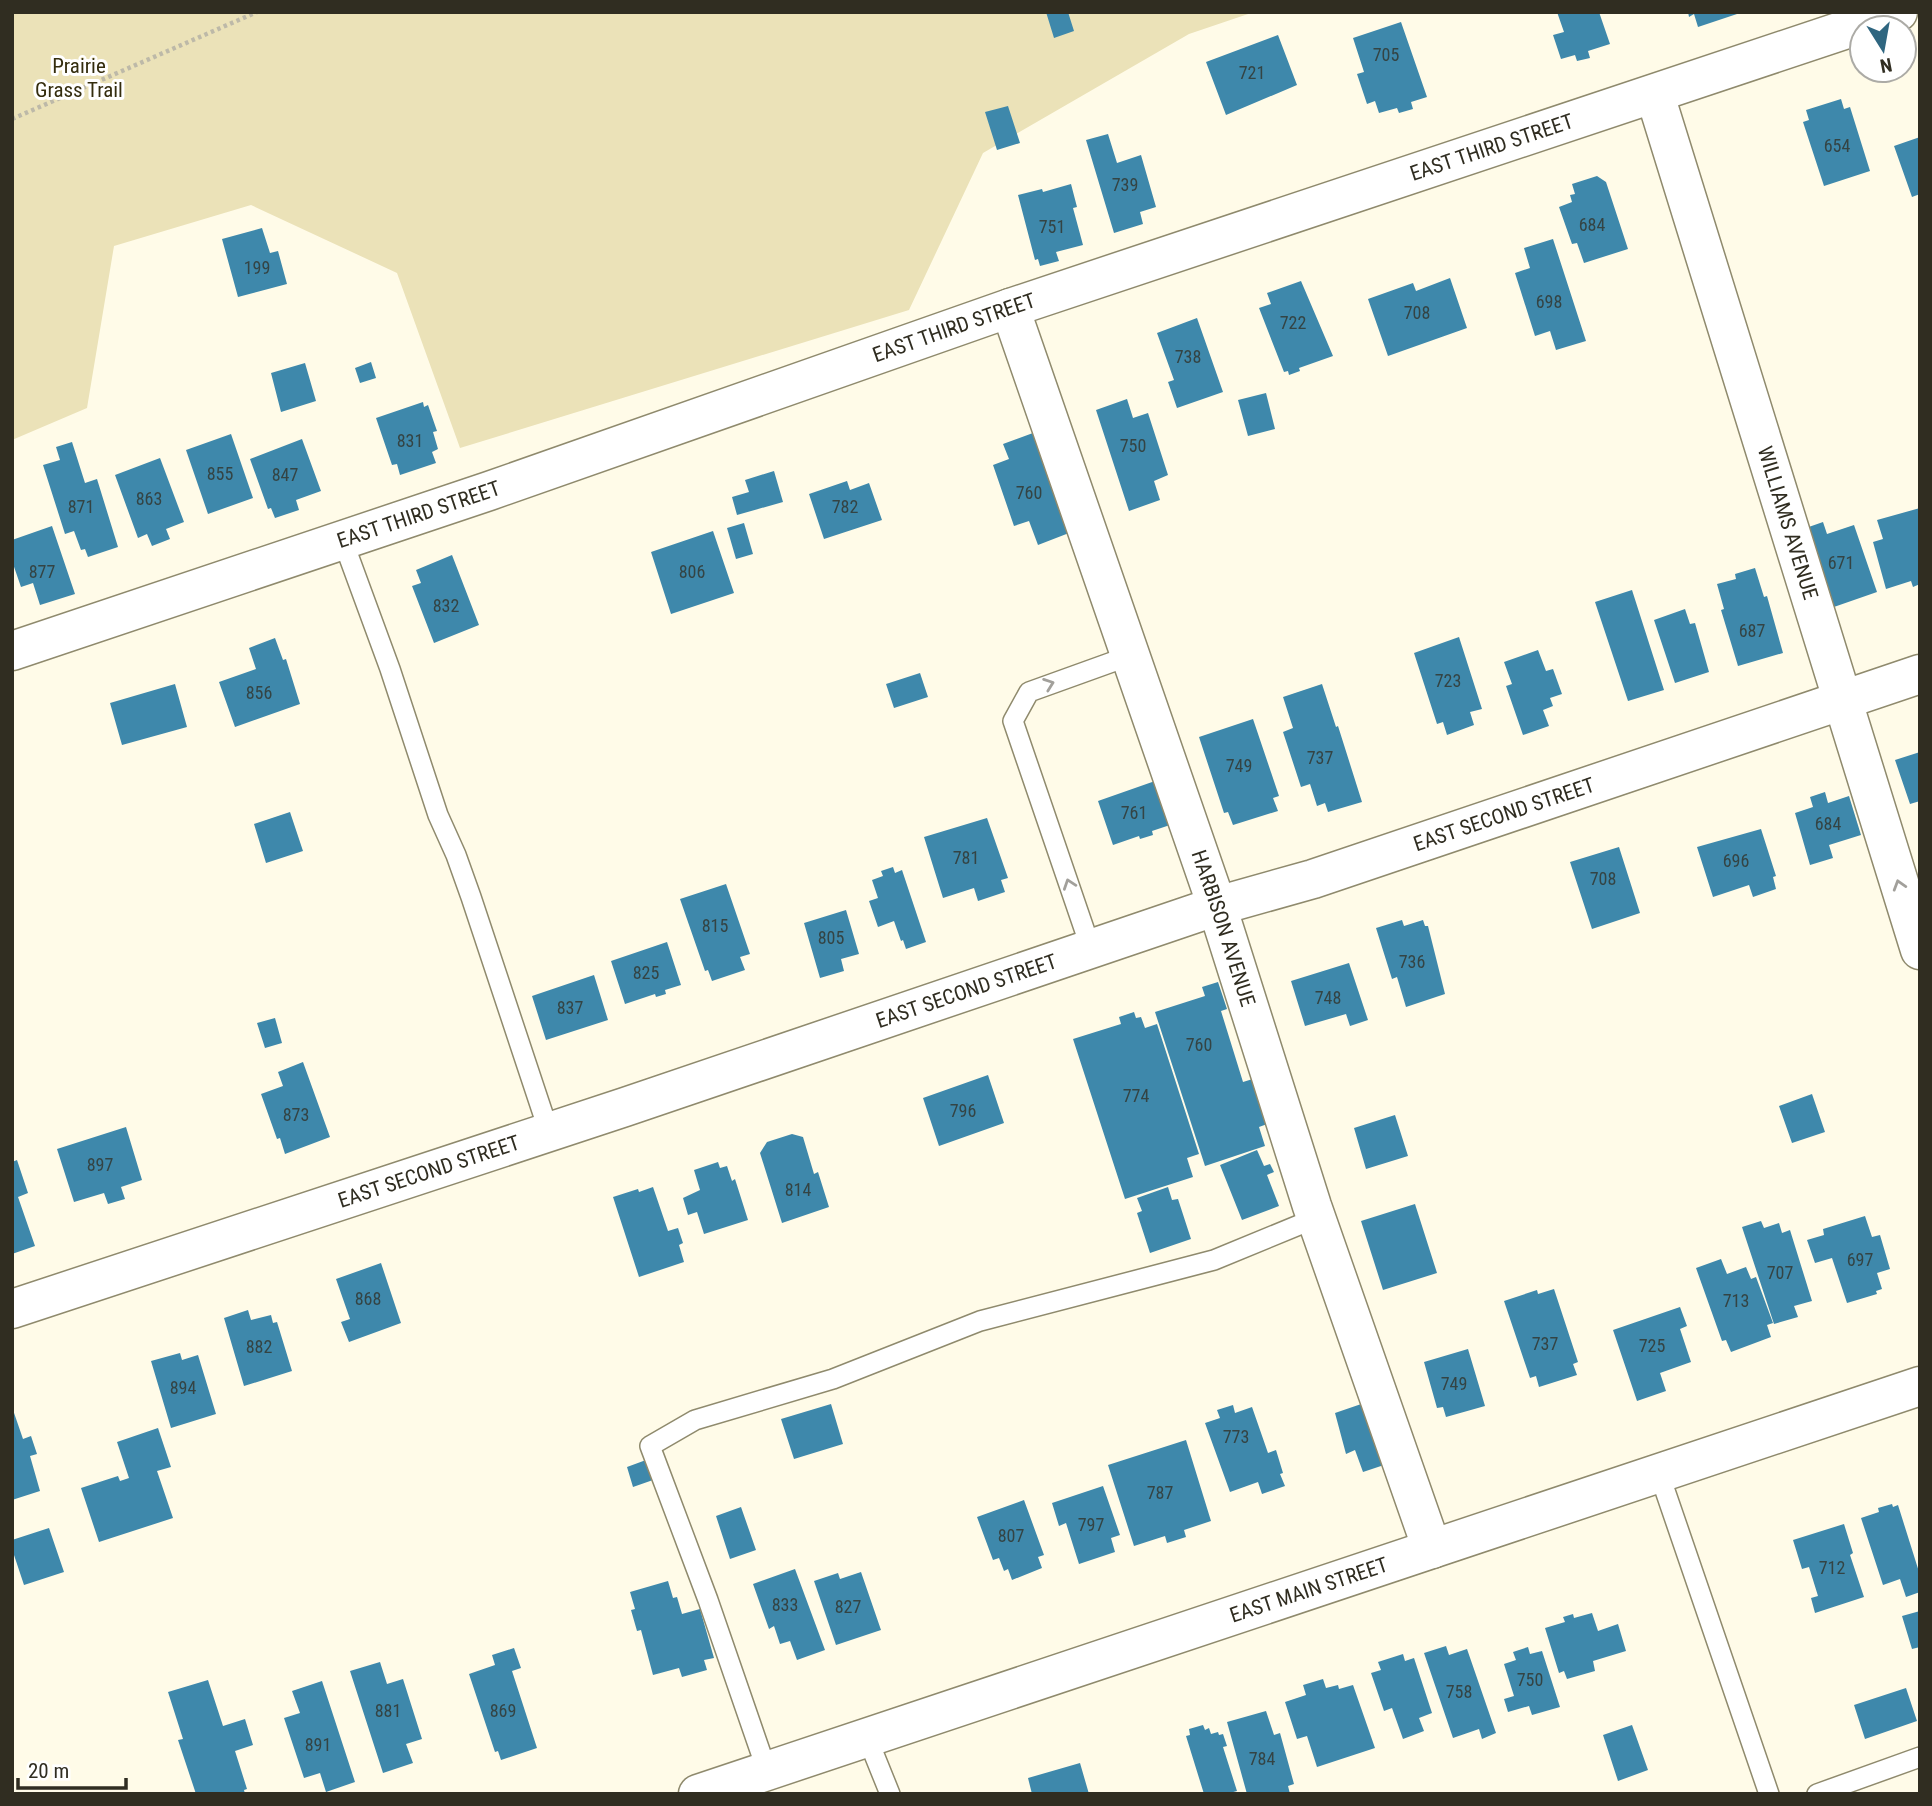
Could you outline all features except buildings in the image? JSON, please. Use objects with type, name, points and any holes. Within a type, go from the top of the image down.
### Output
[{"type":"street","name":"EAST THIRD STREET","points":[[12,651],[343,541],[1010,308],[1898,12]]},
{"type":"street","name":"WILLIAMS AVENUE","points":[[1655,95],[1920,950]]},
{"type":"street","name":"HARBISON AVENUE","points":[[1010,308],[1217,906],[1316,1218],[1432,1549]]},
{"type":"street","name":"EAST SECOND STREET","points":[[12,1309],[549,1132],[1217,906],[1313,880],[1920,674]]},
{"type":"street","name":"EAST MAIN STREET","points":[[698,1794],[1920,1386]]},
{"type":"lane","points":[[343,541],[390,669],[438,815],[456,855],[549,1132]]},
{"type":"lane","points":[[1091,949],[1013,720],[1029,692],[1129,656]]},
{"type":"lane","points":[[767,1771],[708,1600],[650,1446],[695,1420],[833,1379],[980,1321],[1214,1260],[1316,1218]]},
{"type":"lane","points":[[1659,1473],[1769,1794]]},
{"type":"lane","points":[[867,1737],[890,1794]]},
{"type":"lane","points":[[1817,1794],[1920,1757]]},
{"type":"path","points":[[12,119],[257,12]]},
{"type":"green space","name":"Prairie Grass Trail","points":[[12,12],[1254,12],[1189,34],[983,153],[909,310],[460,448],[397,273],[251,205],[114,246],[87,408],[12,440]]}]
